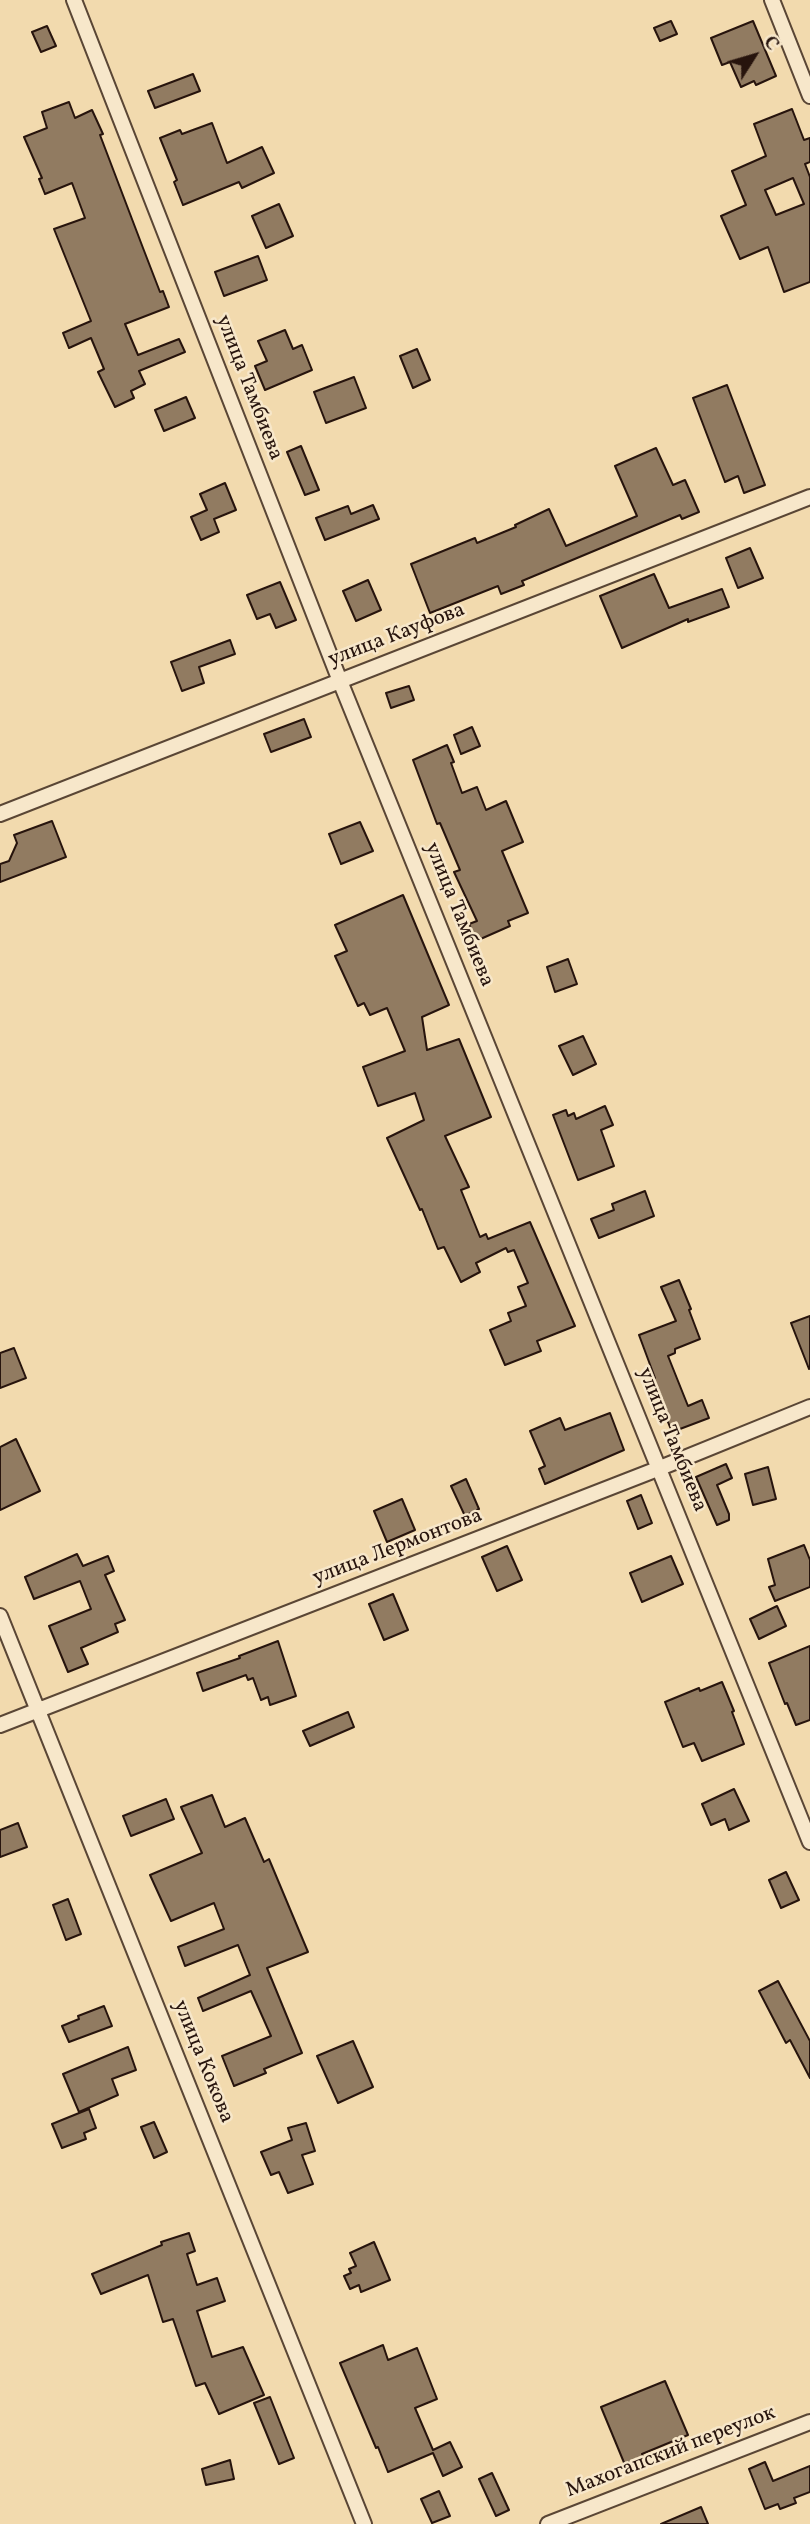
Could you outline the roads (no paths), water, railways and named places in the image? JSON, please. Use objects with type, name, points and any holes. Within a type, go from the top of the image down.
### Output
[{"type":"street","name":"улица Тамбиева","points":[[74,0],[340,681],[810,1842]]},
{"type":"street","points":[[772,0],[810,96]]},
{"type":"street","name":"улица Кауфова","points":[[0,814],[810,497]]},
{"type":"street","name":"улица Лермонтова","points":[[0,1725],[810,1407]]},
{"type":"street","name":"улица Кокова","points":[[0,1616],[364,2524]]},
{"type":"street","name":"Махогапский переулок","points":[[548,2524],[810,2421]]}]
